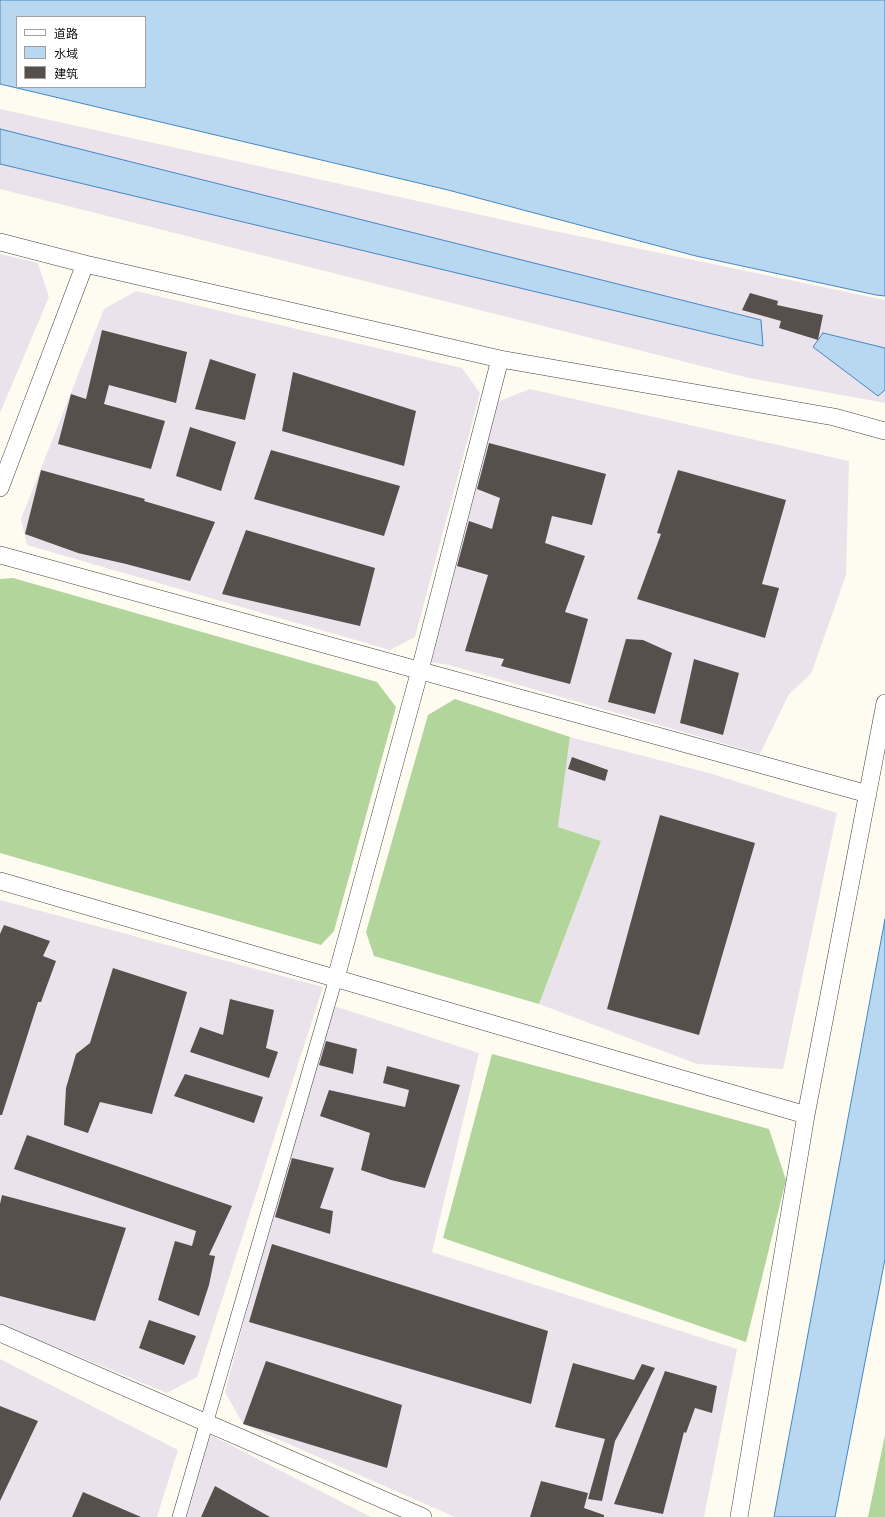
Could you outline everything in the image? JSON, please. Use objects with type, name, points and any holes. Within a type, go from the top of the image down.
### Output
[{"type":"street","points":[[0,242],[85,264],[500,359],[834,417],[885,432]]},
{"type":"street","points":[[0,488],[85,264]]},
{"type":"street","points":[[179,1517],[336,978],[420,670],[500,359]]},
{"type":"street","points":[[0,555],[868,794]]},
{"type":"street","points":[[739,1517],[806,1116],[885,703]]},
{"type":"street","points":[[0,881],[806,1116]]},
{"type":"street","points":[[0,1333],[423,1517]]},
{"type":"shaded area","points":[[0,109],[540,228],[885,300],[885,403],[749,378],[0,189]]},
{"type":"shaded area","points":[[0,254],[38,263],[49,297],[0,413]]},
{"type":"shaded area","points":[[136,291],[462,368],[480,393],[415,637],[390,650],[27,545],[21,519],[104,309]]},
{"type":"shaded area","points":[[530,389],[849,461],[846,575],[811,674],[789,694],[760,754],[449,665],[428,662],[489,405]]},
{"type":"shaded area","points":[[570,737],[709,773],[837,813],[783,1069],[697,1064],[539,1004],[601,841],[558,827]]},
{"type":"shaded area","points":[[0,900],[323,987],[197,1377],[167,1393],[0,1324]]},
{"type":"shaded area","points":[[328,1004],[479,1053],[432,1252],[737,1349],[704,1517],[455,1517],[243,1424],[225,1392]]},
{"type":"shaded area","points":[[0,1359],[178,1450],[157,1517],[0,1517]]},
{"type":"shaded area","points":[[203,1431],[371,1517],[180,1517]]},
{"type":"green space","points":[[13,578],[377,682],[396,707],[334,931],[321,945],[0,853],[0,579]]},
{"type":"green space","points":[[455,699],[570,737],[558,827],[601,841],[539,1004],[374,956],[366,932],[428,715]]},
{"type":"green space","points":[[492,1054],[769,1129],[786,1180],[746,1342],[443,1238]]},
{"type":"green space","points":[[885,1435],[885,1517],[868,1517]]},
{"type":"water","points":[[0,0],[885,0],[885,296],[696,256],[448,190],[17,88],[146,88],[146,16],[16,16],[16,88],[0,84]]},
{"type":"water","points":[[0,129],[761,320],[763,346],[0,164]]},
{"type":"water","points":[[823,333],[885,348],[885,390],[878,396],[813,347]]},
{"type":"water","points":[[885,919],[885,1259],[835,1517],[774,1517]]},
{"type":"building","points":[[750,293],[778,301],[777,305],[823,315],[818,340],[779,328],[781,321],[742,310]]},
{"type":"building","points":[[102,330],[187,352],[176,403],[109,385],[104,404],[165,421],[151,469],[58,444],[71,394],[86,399]]},
{"type":"building","points":[[210,359],[256,374],[245,420],[195,409]]},
{"type":"building","points":[[293,372],[416,411],[404,466],[282,431]]},
{"type":"building","points":[[190,427],[236,442],[221,491],[176,476]]},
{"type":"building","points":[[489,443],[606,474],[592,525],[552,516],[545,543],[585,556],[565,612],[588,619],[570,684],[501,666],[504,659],[465,651],[488,575],[457,566],[469,521],[492,529],[500,498],[477,489]]},
{"type":"building","points":[[271,450],[400,486],[384,536],[254,499]]},
{"type":"building","points":[[41,470],[145,499],[144,501],[215,522],[190,581],[78,553],[25,534]]},
{"type":"building","points":[[678,470],[786,500],[762,584],[779,588],[765,638],[637,599],[661,534],[657,533]]},
{"type":"building","points":[[246,530],[375,568],[360,626],[222,594]]},
{"type":"building","points":[[626,639],[643,640],[672,653],[655,714],[608,702]]},
{"type":"building","points":[[694,659],[739,673],[723,735],[680,723]]},
{"type":"building","points":[[572,757],[608,770],[605,781],[568,769]]},
{"type":"building","points":[[660,815],[755,843],[699,1035],[607,1009]]},
{"type":"building","points":[[4,925],[50,941],[43,956],[56,961],[41,1002],[38,1002],[2,1115],[0,1115],[0,934]]},
{"type":"building","points":[[113,968],[187,992],[152,1114],[100,1102],[88,1133],[64,1125],[66,1088],[76,1054],[90,1043]]},
{"type":"building","points":[[230,999],[274,1010],[266,1048],[278,1052],[269,1078],[190,1052],[200,1027],[223,1035]]},
{"type":"building","points":[[326,1041],[357,1049],[353,1074],[319,1065]]},
{"type":"building","points":[[387,1066],[460,1085],[425,1188],[391,1180],[361,1170],[370,1133],[320,1116],[329,1090],[405,1107],[409,1090],[383,1083]]},
{"type":"building","points":[[185,1074],[263,1097],[254,1123],[174,1096]]},
{"type":"building","points":[[27,1135],[232,1206],[209,1255],[215,1256],[209,1285],[199,1316],[158,1300],[175,1241],[192,1246],[196,1231],[14,1169]]},
{"type":"building","points":[[292,1158],[334,1168],[320,1208],[333,1211],[330,1234],[275,1217]]},
{"type":"building","points":[[2,1195],[126,1228],[95,1321],[0,1296],[0,1204]]},
{"type":"building","points":[[272,1244],[548,1331],[531,1404],[249,1322]]},
{"type":"building","points":[[149,1320],[196,1336],[184,1365],[139,1348]]},
{"type":"building","points":[[266,1361],[402,1405],[387,1468],[243,1424]]},
{"type":"building","points":[[573,1363],[634,1380],[642,1364],[655,1368],[615,1441],[602,1501],[588,1499],[605,1439],[555,1427]]},
{"type":"building","points":[[665,1371],[717,1386],[712,1413],[695,1408],[686,1433],[684,1432],[663,1514],[614,1504]]},
{"type":"building","points":[[0,1406],[38,1421],[0,1501]]},
{"type":"building","points":[[541,1481],[588,1493],[584,1508],[604,1515],[604,1517],[530,1517]]},
{"type":"building","points":[[215,1486],[270,1517],[201,1517]]},
{"type":"building","points":[[83,1492],[141,1517],[72,1517]]}]
